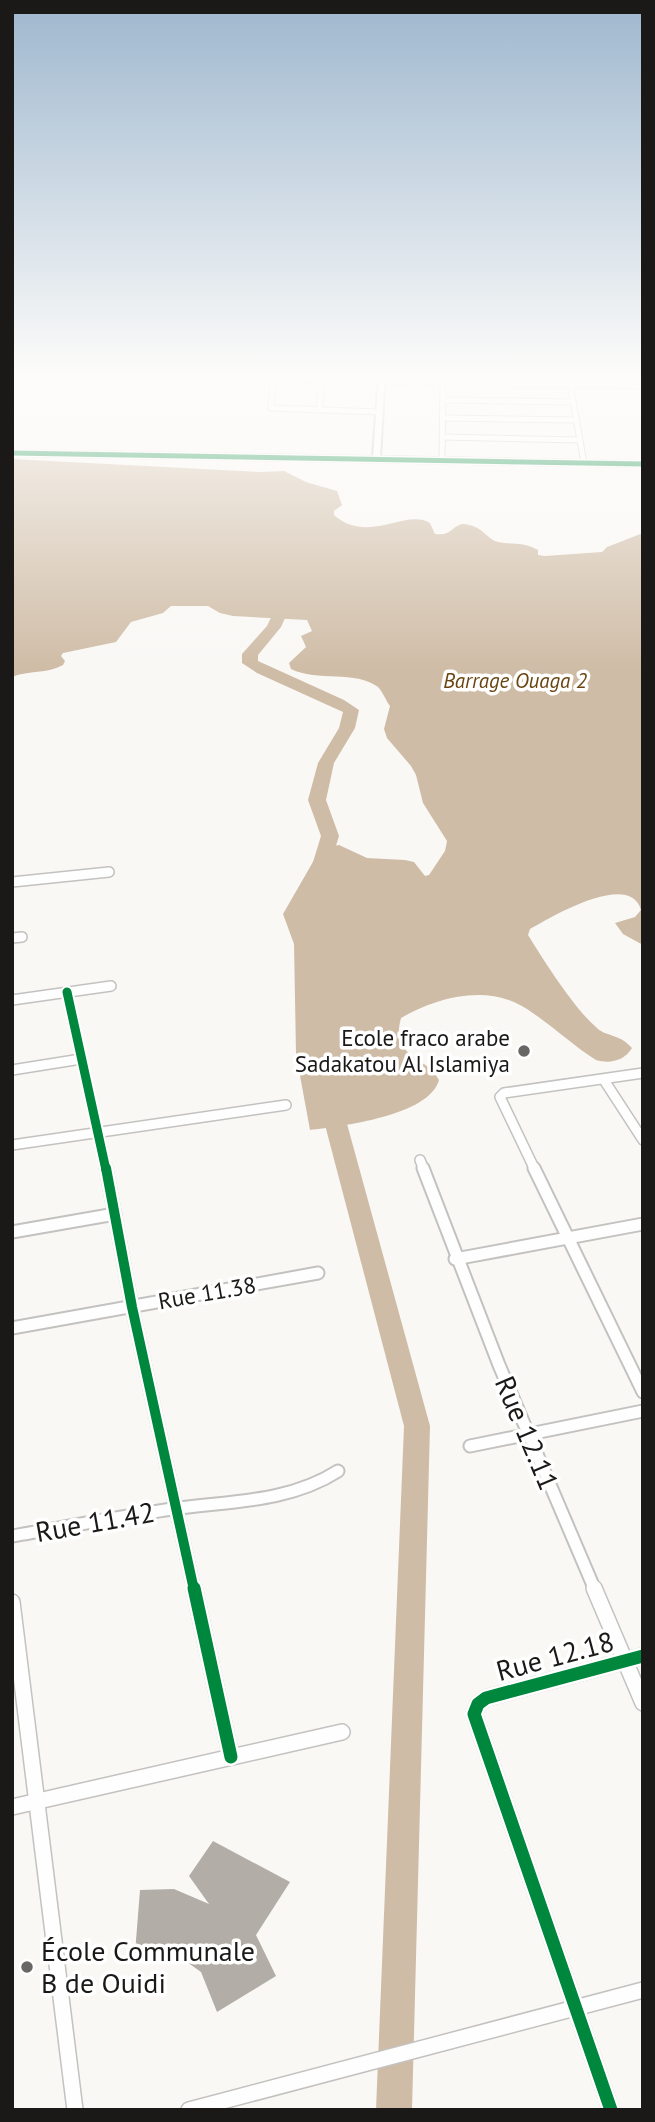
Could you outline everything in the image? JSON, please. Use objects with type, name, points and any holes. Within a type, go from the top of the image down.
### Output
[{"type":"street","points":[[12,882],[109,872]]},
{"type":"street","points":[[12,1000],[111,986]]},
{"type":"street","points":[[67,992],[99,1132],[132,1307],[231,1757]]},
{"type":"street","points":[[12,1070],[81,1059]]},
{"type":"street","points":[[643,1073],[504,1093],[500,1097],[643,1392]]},
{"type":"street","points":[[604,1080],[643,1140]]},
{"type":"street","points":[[12,1145],[286,1105]]},
{"type":"street","name":"Rue 12.11","points":[[420,1160],[455,1259],[526,1434],[643,1703]]},
{"type":"street","points":[[12,1232],[115,1214]]},
{"type":"street","points":[[455,1259],[643,1224]]},
{"type":"street","name":"Rue 11.38","points":[[12,1328],[318,1273]]},
{"type":"street","points":[[470,1446],[643,1411]]},
{"type":"street","name":"Rue 11.42","points":[[12,1536],[176,1508],[260,1499],[327,1480],[338,1471]]},
{"type":"street","points":[[12,1602],[75,2110]]},
{"type":"street","name":"Rue 12.18","points":[[577,2008],[474,1718],[474,1711],[479,1701],[643,1656]]},
{"type":"street","points":[[12,1807],[342,1732]]},
{"type":"street","points":[[190,2110],[643,1990]]},
{"type":"street","points":[[577,2008],[611,2110]]},
{"type":"water","name":"Barrage Ouaga 2","points":[[12,472],[286,472],[306,482],[337,491],[342,505],[334,511],[334,515],[347,523],[373,527],[420,520],[430,523],[435,534],[447,533],[462,524],[469,525],[494,540],[528,546],[538,550],[538,555],[545,556],[602,552],[607,547],[643,533],[643,945],[623,934],[615,923],[635,917],[641,910],[634,899],[622,894],[607,895],[571,907],[530,929],[528,935],[560,984],[587,1018],[600,1030],[617,1037],[632,1048],[625,1056],[616,1060],[596,1060],[516,1003],[487,995],[442,1000],[401,1018],[399,1031],[404,1048],[439,1080],[432,1092],[402,1111],[383,1117],[310,1130],[296,1054],[294,944],[283,914],[321,848],[339,845],[367,858],[414,862],[425,876],[429,875],[445,851],[447,841],[423,803],[411,766],[387,738],[384,729],[390,706],[380,689],[359,679],[312,675],[291,669],[289,663],[306,647],[301,636],[312,631],[307,620],[233,616],[208,606],[171,606],[163,613],[131,622],[116,642],[63,653],[63,665],[51,670],[12,677]]},
{"type":"building","points":[[213,1841],[290,1882],[256,1935],[276,1976],[217,2012],[201,1972],[173,1952],[135,1953],[140,1890],[174,1889],[209,1904],[189,1876]]},
{"type":"waterway","points":[[289,594],[274,627],[250,654],[250,663],[351,710],[347,728],[326,763],[317,800],[330,836],[319,872]]},
{"type":"waterway","points":[[330,1102],[417,1426],[394,2110]]},
{"type":"cycle path","points":[[67,992],[99,1132],[132,1307],[231,1757]]},
{"type":"cycle path","points":[[611,2110],[474,1714],[475,1708],[486,1698],[643,1656]]},
{"type":"place","name":"Ecole fraco arabe Sadakatou Al Islamiya","points":[[524,1051]]},
{"type":"place","name":"École Communale B de Ouidi","points":[[27,1967]]}]
